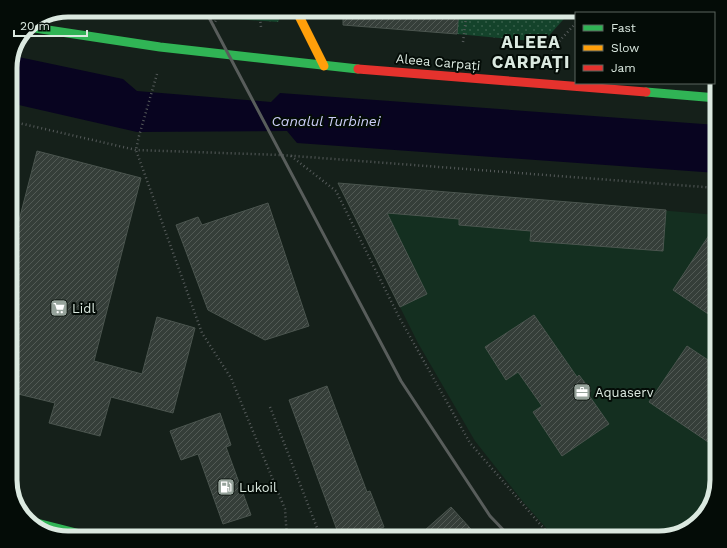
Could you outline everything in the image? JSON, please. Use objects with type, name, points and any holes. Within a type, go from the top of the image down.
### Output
[{"type":"street","points":[[300,17],[324,66]]},
{"type":"street","name":"Aleea Carpați","points":[[36,29],[160,47],[324,66],[710,97]]},
{"type":"street","points":[[46,525],[68,531]]},
{"type":"path","points":[[212,25],[218,17]]},
{"type":"path","points":[[260,17],[261,27]]},
{"type":"path","points":[[463,42],[466,17]]},
{"type":"path","points":[[551,50],[575,24]]},
{"type":"path","points":[[157,74],[136,150],[202,333],[231,378],[285,509],[287,531]]},
{"type":"path","points":[[17,123],[136,150],[290,156],[710,187]]},
{"type":"path","points":[[290,156],[336,191],[399,317],[470,443],[546,531]]},
{"type":"path","points":[[270,407],[318,531]]},
{"type":"shaded area","points":[[220,17],[280,17],[278,22]]},
{"type":"shaded area","points":[[458,17],[566,17],[543,42],[457,34]]},
{"type":"shaded area","name":"Aquaserv","points":[[338,183],[710,214],[710,480],[709,490],[705,502],[695,516],[690,520],[681,526],[665,531],[549,531],[524,503],[475,441],[418,343]]},
{"type":"water","name":"Canalul Turbinei","points":[[19,57],[123,79],[137,91],[271,102],[280,93],[710,124],[710,172],[297,143],[287,131],[137,132],[17,105],[17,65]]},
{"type":"building","points":[[343,17],[458,17],[457,34],[343,25]]},
{"type":"building","name":"Lidl","points":[[37,151],[141,178],[94,361],[142,374],[157,317],[195,328],[173,413],[111,397],[100,436],[49,423],[55,403],[17,394],[17,228]]},
{"type":"building","points":[[338,183],[666,210],[663,251],[530,241],[531,231],[459,225],[459,219],[387,213],[427,294],[400,307]]},
{"type":"building","points":[[268,203],[309,326],[265,340],[208,310],[176,225],[198,217],[202,225]]},
{"type":"building","points":[[710,234],[710,315],[673,290]]},
{"type":"building","points":[[534,315],[577,377],[579,375],[591,391],[588,394],[609,424],[562,456],[533,412],[542,406],[518,372],[506,380],[485,347]]},
{"type":"building","points":[[687,346],[710,361],[710,443],[649,402]]},
{"type":"building","points":[[327,386],[367,492],[370,491],[384,527],[373,531],[337,531],[289,400]]},
{"type":"building","name":"Lukoil","points":[[220,413],[231,445],[226,447],[251,515],[223,524],[198,454],[181,460],[170,431]]},
{"type":"building","points":[[451,507],[473,531],[424,531]]},
{"type":"railway","points":[[209,17],[401,381],[490,516],[504,531]]},
{"type":"traffic: fast","points":[[37,28],[160,47],[358,69]]},
{"type":"traffic: fast","points":[[646,92],[710,97]]},
{"type":"traffic: fast","points":[[46,525],[68,531]]},
{"type":"traffic: slow","points":[[300,17],[324,66]]},
{"type":"traffic: jam","points":[[358,69],[646,92]]},
{"type":"place","name":"Lidl","points":[[59,308]]},
{"type":"place","name":"Aquaserv","points":[[582,392]]},
{"type":"place","name":"Lukoil","points":[[226,487]]},
{"type":"district","name":"ALEEA CARPAȚI","points":[[531,52]]}]
